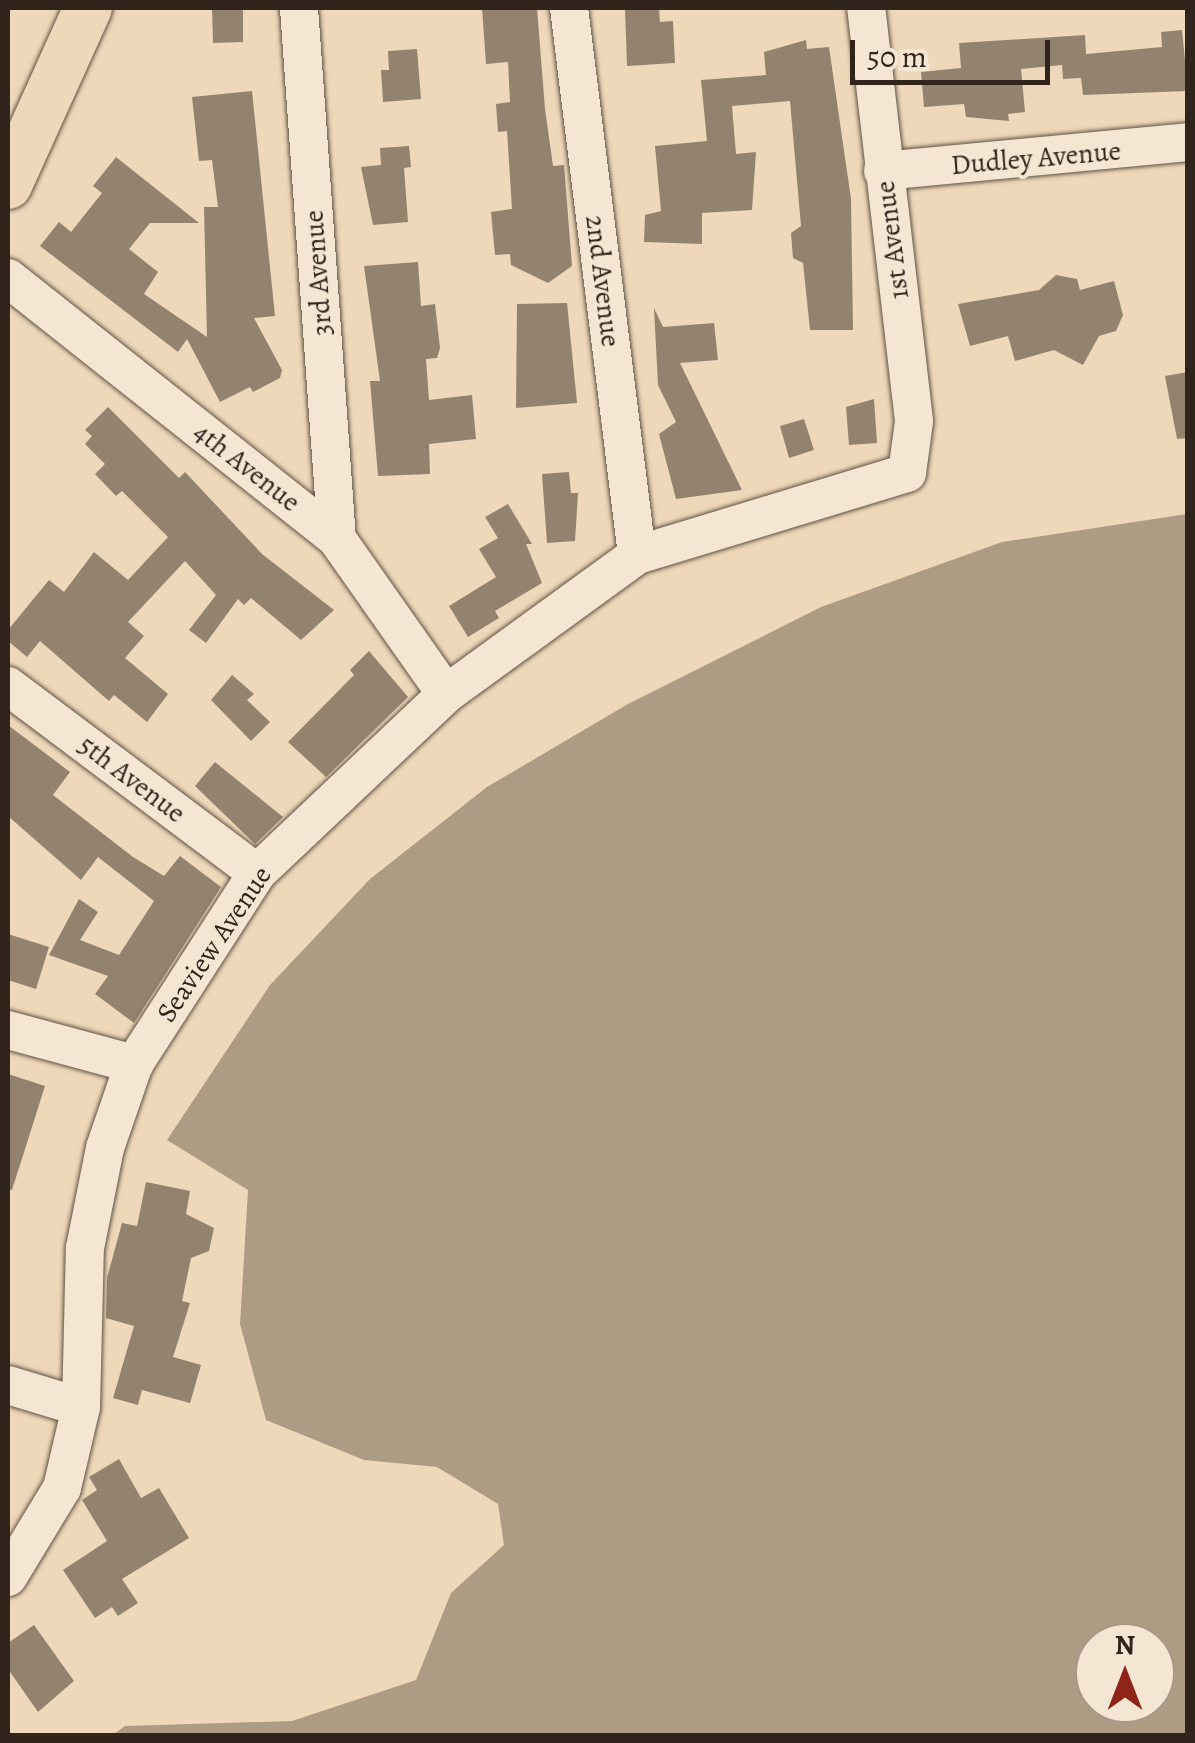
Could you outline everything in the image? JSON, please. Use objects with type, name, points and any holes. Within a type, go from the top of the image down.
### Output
[{"type":"main road","points":[[8,185],[88,8]]},
{"type":"street","name":"3rd Avenue","points":[[298,8],[337,538]]},
{"type":"street","name":"2nd Avenue","points":[[569,8],[638,555]]},
{"type":"street","name":"1st Avenue","points":[[866,8],[914,421],[907,472]]},
{"type":"street","name":"Dudley Avenue","points":[[883,171],[1188,142]]},
{"type":"street","name":"4th Avenue","points":[[8,278],[337,538],[446,694]]},
{"type":"street","name":"Seaview Avenue","points":[[8,1577],[62,1488],[81,1407],[85,1248],[105,1148],[134,1064],[257,873],[446,694],[638,555],[907,472]]},
{"type":"street","name":"5th Avenue","points":[[8,686],[257,873]]},
{"type":"street","points":[[8,1030],[134,1064]]},
{"type":"street","points":[[8,1385],[81,1407]]},
{"type":"shaded area","points":[[1187,514],[1187,1735],[113,1735],[125,1726],[292,1721],[416,1680],[451,1593],[504,1545],[498,1504],[437,1467],[364,1460],[266,1420],[240,1324],[248,1190],[167,1140],[270,985],[370,879],[487,787],[628,704],[821,607],[1002,542]]},
{"type":"building","points":[[212,8],[243,8],[243,42],[213,43]]},
{"type":"building","points":[[482,8],[537,8],[553,166],[564,165],[572,266],[548,283],[511,265],[510,254],[495,255],[491,212],[512,209],[507,131],[498,132],[496,104],[510,102],[508,62],[486,64]]},
{"type":"building","points":[[625,8],[659,8],[660,22],[673,21],[675,63],[627,66]]},
{"type":"building","points":[[1182,30],[1188,91],[1083,95],[1081,78],[1063,79],[1062,65],[1021,69],[1025,112],[1008,114],[1009,121],[966,117],[964,104],[924,107],[921,72],[961,68],[959,43],[1085,35],[1086,54],[1162,47],[1161,32]]},
{"type":"building","points":[[806,40],[807,49],[829,47],[851,199],[853,330],[810,330],[803,263],[793,258],[791,233],[801,226],[790,101],[732,106],[736,154],[756,152],[752,210],[702,213],[702,244],[644,242],[645,215],[661,211],[655,146],[707,141],[701,80],[766,75],[764,52]]},
{"type":"building","points":[[417,49],[421,99],[383,102],[381,70],[389,70],[388,51]]},
{"type":"building","points":[[252,91],[275,316],[254,318],[282,370],[280,378],[253,392],[250,387],[220,402],[187,339],[178,352],[40,246],[59,222],[71,232],[102,193],[93,186],[116,157],[199,223],[150,223],[129,249],[158,272],[144,294],[207,337],[204,207],[218,207],[212,160],[199,161],[192,97]]},
{"type":"building","points":[[409,146],[411,167],[404,168],[408,222],[373,225],[361,167],[381,165],[380,148]]},
{"type":"building","points":[[418,262],[421,306],[435,304],[440,348],[437,358],[426,359],[429,400],[472,395],[476,439],[429,444],[430,474],[378,476],[370,381],[380,381],[364,266]]},
{"type":"building","points":[[1056,275],[1077,279],[1080,290],[1114,281],[1123,315],[1116,331],[1099,336],[1083,365],[1054,350],[1015,361],[1008,336],[970,346],[958,304],[1039,290]]},
{"type":"building","points":[[567,303],[577,403],[516,408],[517,304]]},
{"type":"building","points":[[654,308],[663,327],[714,323],[718,360],[680,363],[742,490],[676,499],[659,434],[676,422],[658,385]]},
{"type":"building","points":[[1188,372],[1188,438],[1177,439],[1165,376]]},
{"type":"building","points":[[874,399],[877,443],[849,445],[846,407]]},
{"type":"building","points":[[108,407],[179,478],[185,472],[262,554],[334,610],[301,640],[251,598],[244,605],[238,599],[206,643],[189,630],[216,595],[185,561],[128,622],[144,636],[125,658],[168,694],[147,722],[114,695],[109,701],[40,641],[27,657],[8,641],[8,630],[49,580],[64,592],[94,552],[128,580],[168,537],[122,491],[116,496],[95,474],[105,464],[85,444],[92,436],[85,430]]},
{"type":"building","points":[[804,419],[814,450],[789,458],[780,426]]},
{"type":"building","points":[[569,472],[571,493],[578,493],[575,541],[547,543],[542,474]]},
{"type":"building","points":[[508,504],[532,544],[526,544],[542,583],[495,611],[499,618],[468,637],[449,606],[496,577],[479,549],[498,538],[485,517]]},
{"type":"building","points":[[369,651],[408,697],[326,777],[288,742],[354,675],[350,670]]},
{"type":"building","points":[[232,675],[254,694],[247,700],[270,722],[251,741],[211,700]]},
{"type":"building","points":[[8,725],[70,772],[53,795],[133,857],[164,876],[180,856],[221,887],[134,1023],[95,994],[108,976],[49,955],[79,899],[98,912],[80,940],[119,955],[154,901],[98,857],[81,880],[8,816]]},
{"type":"building","points":[[215,762],[283,817],[255,844],[195,786]]},
{"type":"building","points":[[8,934],[49,947],[36,989],[8,980]]},
{"type":"building","points":[[8,1074],[45,1086],[12,1190],[8,1189]]},
{"type":"building","points":[[146,1182],[190,1191],[186,1214],[214,1228],[209,1251],[191,1258],[182,1301],[190,1303],[173,1357],[201,1365],[190,1403],[142,1390],[138,1405],[113,1398],[134,1326],[106,1318],[107,1278],[122,1223],[137,1226]]},
{"type":"building","points":[[119,1459],[141,1498],[159,1488],[189,1538],[122,1579],[138,1603],[118,1616],[112,1607],[95,1618],[63,1570],[107,1541],[82,1500],[97,1490],[89,1477]]},
{"type":"building","points":[[34,1625],[74,1681],[38,1712],[8,1669],[8,1643]]}]
